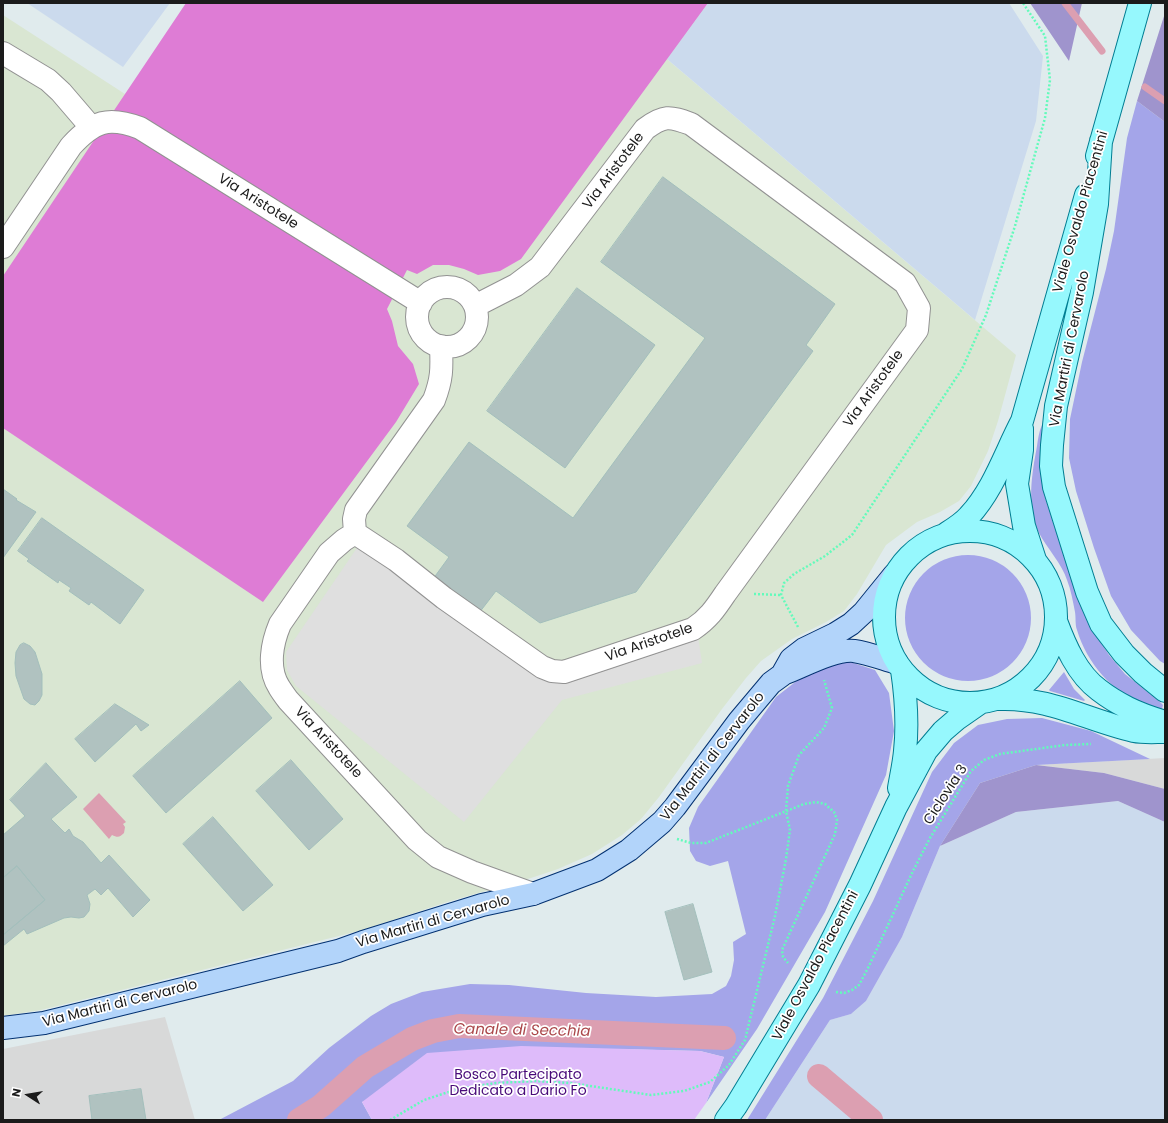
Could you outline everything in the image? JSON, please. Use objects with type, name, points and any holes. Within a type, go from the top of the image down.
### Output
[{"type":"main road","name":"Viale Osvaldo Piacentini","points":[[948,533],[970,515],[984,496],[996,476],[1022,421],[1140,3]]},
{"type":"main road","name":"Via Martiri di Cervarolo","points":[[1101,141],[1097,204],[1082,292],[1056,406],[1051,466],[1054,487],[1087,592],[1101,624],[1124,654],[1143,673],[1165,691]]},
{"type":"main road","name":"Viale Osvaldo Piacentini","points":[[1022,421],[1022,450],[1017,484],[1024,526],[1035,560]]},
{"type":"main road","points":[[1165,722],[1143,715],[1116,702],[1098,690],[1077,665],[1065,643],[1056,621],[1055,604],[1051,588],[1044,573],[1035,560],[1020,547],[1004,537],[986,532],[966,530],[948,533],[922,544],[912,553],[894,575],[887,592],[884,628],[889,646],[899,667],[912,681],[924,690],[937,697],[965,703],[1013,698],[1047,703],[1135,731],[1165,732]]},
{"type":"main road","name":"Via Martiri di Cervarolo","points":[[782,674],[791,659],[804,649],[835,634],[855,620],[869,607],[894,575]]},
{"type":"main road","name":"Viale Osvaldo Piacentini","points":[[726,1120],[809,985],[860,885],[896,807],[926,751],[943,731],[957,719],[989,701],[1011,693],[1023,685],[1034,674],[1043,663],[1050,650],[1056,621]]},
{"type":"main road","name":"Via Martiri di Cervarolo","points":[[3,1028],[44,1023],[330,953],[482,906],[533,894],[597,870],[629,850],[662,822],[675,808],[739,721],[771,683],[782,674],[829,655],[853,651],[899,667]]},
{"type":"main road","name":"Viale Osvaldo Piacentini","points":[[896,807],[906,752],[907,732],[906,698],[899,667]]},
{"type":"street","points":[[3,53],[48,80],[61,92],[90,127]]},
{"type":"street","name":"Via Aristotele","points":[[475,306],[516,285],[540,267],[645,129],[658,120],[668,118],[691,124],[905,283],[919,308],[917,330],[730,587],[714,612],[702,623],[692,629],[564,672],[552,671],[542,667],[444,598],[396,560],[356,533],[329,552],[280,624],[276,633],[272,661],[273,673],[278,687],[288,700],[417,840],[438,857],[472,872],[533,894]]},
{"type":"street","name":"Via Aristotele","points":[[3,247],[71,146],[82,134],[90,127],[112,121],[125,122],[140,128],[420,303]]},
{"type":"street","points":[[453,288],[470,298],[475,306],[477,315],[476,324],[466,340],[459,345],[450,347],[432,343],[420,330],[418,312],[420,303],[434,290],[453,288]]},
{"type":"street","points":[[356,533],[354,519],[356,510],[434,400],[440,384],[442,368],[441,346]]},
{"type":"path","points":[[799,629],[781,595],[784,583],[794,574],[825,556],[852,535],[962,369],[986,315],[1015,226],[1045,118],[1050,80],[1045,36],[1023,3]]},
{"type":"path","points":[[390,1120],[424,1100],[458,1089],[496,1083],[535,1081],[556,1082],[651,1095],[684,1091],[710,1082],[729,1065],[745,1040],[776,916],[790,830],[786,811],[788,786],[799,755],[824,728],[832,708],[822,674]]},
{"type":"path","name":"Ciclovia 3","points":[[836,992],[844,993],[859,985],[930,838],[971,771],[984,760],[1000,754],[1064,745],[1094,744]]},
{"type":"path","points":[[662,822],[678,840],[691,843],[706,843],[804,804],[816,802],[825,804],[834,812],[837,820],[835,834],[782,950],[783,957],[788,963]]},
{"type":"shaded area","points":[[27,3],[170,3],[123,67]]},
{"type":"shaded area","points":[[186,3],[708,3],[521,259],[500,271],[478,275],[449,265],[433,265],[417,274],[407,270],[387,309],[392,321],[398,346],[413,364],[419,384],[396,422],[263,602],[3,428],[3,276]]},
{"type":"shaded area","points":[[191,3],[708,3],[668,60],[1016,355],[988,451],[971,486],[959,501],[940,512],[917,522],[886,545],[857,594],[844,611],[792,639],[761,661],[722,709],[659,797],[641,819],[622,835],[592,854],[558,869],[447,902],[363,930],[41,1010],[3,1016],[3,15],[125,94]]},
{"type":"shaded area","points":[[708,3],[1009,3],[1043,56],[1036,121],[975,320],[667,59]]},
{"type":"shaded area","points":[[1030,3],[1082,3],[1069,61]]},
{"type":"shaded area","points":[[1165,13],[1165,122],[1137,101]]},
{"type":"shaded area","points":[[1137,101],[1165,122],[1165,664],[1160,661],[1131,630],[1111,596],[1076,491],[1069,458],[1070,419],[1082,362],[1106,269],[1114,231],[1127,138]]},
{"type":"shaded area","points":[[1042,425],[1041,478],[1045,497],[1070,575],[1088,622],[1109,655],[1125,674],[1159,701],[1163,705],[1162,709],[1133,699],[1112,684],[1094,665],[1081,642],[1076,628],[1075,612],[1071,592],[1065,574],[1042,539],[1032,512],[1031,490],[1033,467]]},
{"type":"shaded area","points":[[361,542],[553,677],[697,630],[702,663],[562,700],[464,822],[296,686],[287,670],[286,652]]},
{"type":"shaded area","points":[[974,555],[986,557],[998,562],[1013,573],[1024,588],[1029,600],[1031,618],[1029,636],[1024,648],[1013,663],[998,674],[986,679],[962,681],[950,679],[938,674],[923,663],[912,648],[907,636],[905,612],[907,600],[912,588],[923,573],[938,562],[950,557]]},
{"type":"shaded area","points":[[847,661],[875,670],[889,693],[894,731],[886,775],[825,912],[757,1029],[706,1103],[724,1057],[700,1051],[614,1049],[362,1102],[372,1120],[219,1120],[293,1081],[329,1048],[371,1016],[391,1004],[422,992],[470,984],[509,985],[586,993],[656,997],[712,994],[726,986],[731,976],[734,960],[733,942],[746,934],[728,861],[710,866],[696,861],[690,851],[689,828],[698,807],[776,697],[808,672]]},
{"type":"shaded area","points":[[1064,672],[1074,689],[1085,700],[1084,701],[1049,690]]},
{"type":"shaded area","points":[[1042,718],[1091,731],[1150,759],[1036,765],[980,783],[940,846],[902,937],[866,1001],[851,1014],[830,1020],[765,1120],[747,1120],[823,998],[873,901],[932,772],[954,743],[978,725],[1007,719]]},
{"type":"shaded area","points":[[1165,758],[1165,789],[1104,773],[1036,765]]},
{"type":"shaded area","points":[[1036,765],[1104,773],[1165,789],[1165,822],[1118,801],[1016,812],[940,846],[980,783]]},
{"type":"shaded area","points":[[99,793],[126,822],[123,824],[125,827],[124,833],[120,836],[116,837],[112,835],[109,839],[83,809]]},
{"type":"shaded area","points":[[1118,801],[1165,822],[1165,1120],[765,1120],[830,1020],[851,1014],[866,1001],[902,937],[940,846],[1016,812]]},
{"type":"shaded area","points":[[165,1017],[195,1120],[3,1120],[3,1049]]},
{"type":"green space","name":"Bosco Partecipato Dedicato a Dario Fo","points":[[521,1046],[700,1051],[724,1057],[706,1103],[694,1120],[372,1120],[362,1102],[427,1053]]},
{"type":"building","points":[[663,177],[835,304],[806,345],[813,351],[636,592],[540,623],[496,591],[479,613],[433,579],[449,557],[407,526],[469,442],[573,518],[705,338],[601,262]]},
{"type":"building","points":[[577,288],[655,345],[565,468],[487,411]]},
{"type":"building","points":[[3,489],[17,499],[16,500],[36,512],[3,558]]},
{"type":"building","points":[[42,518],[144,590],[120,624],[91,602],[89,605],[69,591],[71,588],[59,580],[58,583],[27,561],[29,559],[18,551]]},
{"type":"building","points":[[24,643],[30,646],[35,652],[42,674],[42,695],[35,705],[30,704],[24,699],[16,676],[16,652],[20,645]]},
{"type":"building","points":[[240,681],[272,718],[166,813],[133,776]]},
{"type":"building","points":[[115,704],[149,725],[141,731],[136,724],[95,762],[75,739]]},
{"type":"building","points":[[291,760],[343,819],[309,850],[256,791]]},
{"type":"building","points":[[46,763],[77,797],[51,819],[65,833],[69,829],[73,836],[83,842],[101,863],[109,855],[150,900],[133,917],[108,888],[101,895],[95,889],[87,895],[90,904],[89,911],[84,917],[64,918],[27,934],[24,929],[3,946],[3,935],[45,900],[17,866],[3,878],[3,835],[25,816],[10,800]]},
{"type":"building","points":[[213,817],[273,885],[243,911],[183,844]]},
{"type":"building","points":[[17,866],[45,900],[3,935],[3,878]]},
{"type":"building","points":[[693,904],[712,972],[684,980],[665,912]]},
{"type":"building","points":[[141,1089],[146,1120],[92,1120],[89,1096]]},
{"type":"waterway","points":[[1065,3],[1102,51]]},
{"type":"waterway","points":[[1145,87],[1165,101]]},
{"type":"waterway","name":"Canale di Secchia","points":[[299,1120],[321,1106],[365,1067],[412,1039],[433,1031],[459,1026],[724,1038]]},
{"type":"waterway","name":"Canale di Secchia","points":[[819,1076],[871,1120]]}]
